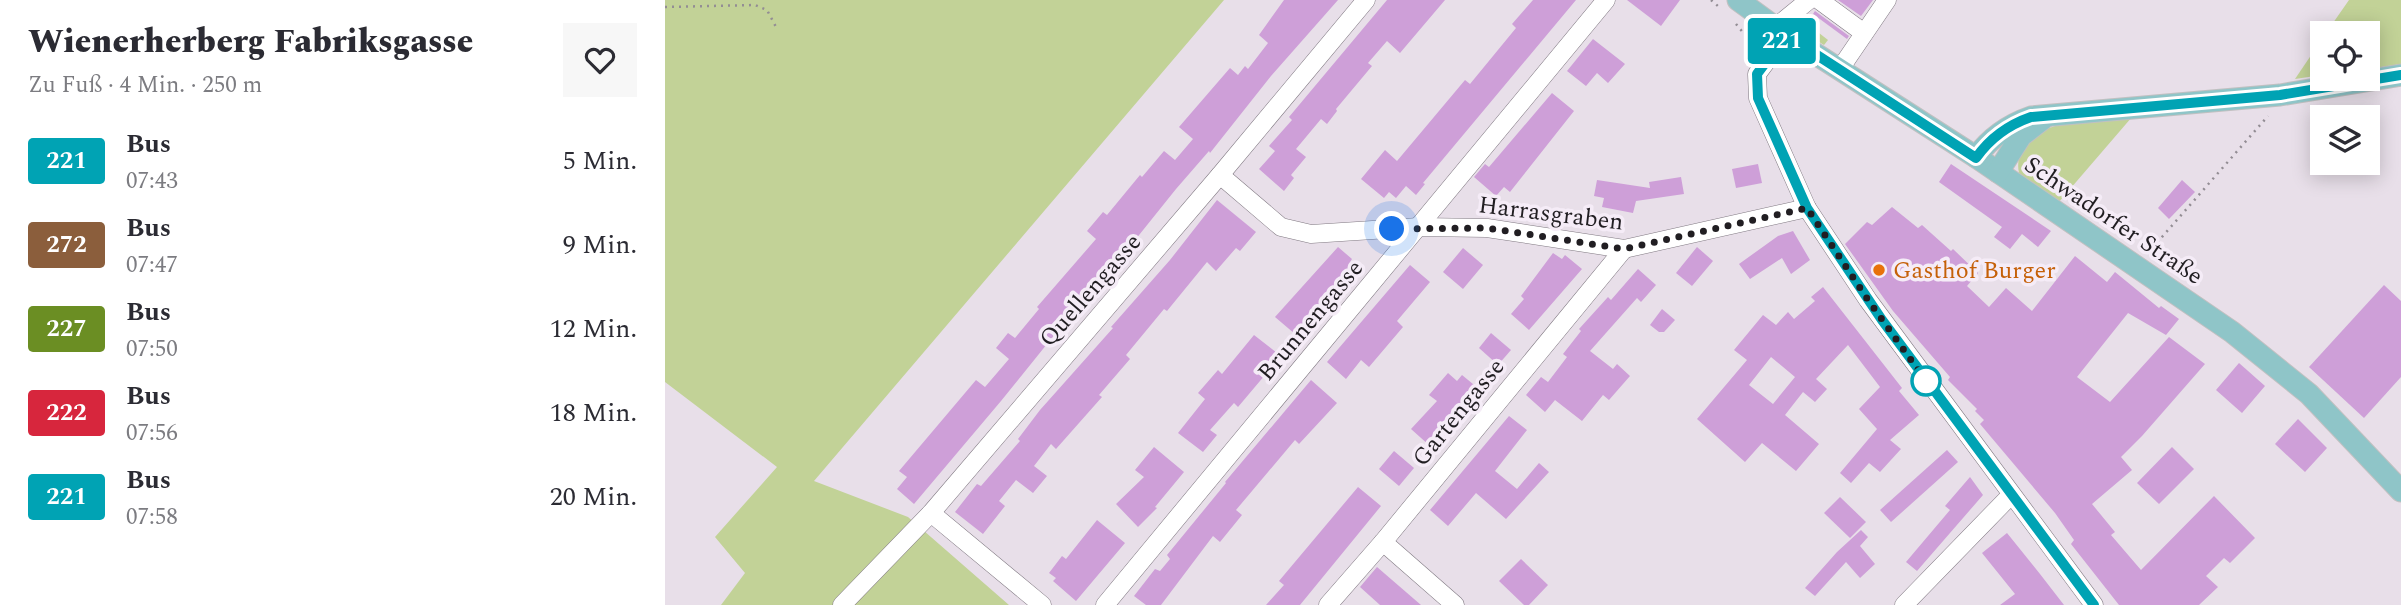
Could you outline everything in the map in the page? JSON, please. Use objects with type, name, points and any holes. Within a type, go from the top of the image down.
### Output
[{"type":"main road","name":"Schwadorfer Straße","points":[[1731,10],[1781,31],[1998,172],[2232,332],[2309,394],[2401,491]]},
{"type":"main road","points":[[1976,158],[1990,141],[2012,124],[2051,114],[2280,95],[2401,75]]},
{"type":"main road","points":[[1998,172],[2021,136],[2051,114]]},
{"type":"street","name":"Quellengasse","points":[[842,605],[931,513],[1220,176],[1366,0]]},
{"type":"street","name":"Brunnengasse","points":[[1105,605],[1606,0]]},
{"type":"street","points":[[1809,0],[1781,31],[1757,74],[1758,98],[1807,208],[1868,300],[2094,605]]},
{"type":"street","points":[[1819,0],[1864,33]]},
{"type":"street","points":[[1840,69],[1887,0]]},
{"type":"street","name":"Harrasgraben","points":[[1220,176],[1281,228],[1311,234],[1419,227],[1487,228],[1624,249],[1807,208]]},
{"type":"street","name":"Gartengasse","points":[[1328,605],[1624,249]]},
{"type":"street","points":[[1904,605],[2011,495]]},
{"type":"street","points":[[931,513],[1042,605]]},
{"type":"street","points":[[1383,542],[1455,605]]},
{"type":"path","points":[[1711,0],[1731,10],[1750,41],[1757,74]]},
{"type":"path","points":[[665,7],[755,5],[767,10],[776,27]]},
{"type":"path","points":[[2137,267],[2172,223],[2265,122],[2280,95]]},
{"type":"green space","points":[[665,0],[1224,0],[814,481],[908,517],[1009,605],[721,605],[745,573],[715,537],[777,467],[665,382]]},
{"type":"green space","points":[[2349,0],[2401,0],[2401,64],[2380,67],[2380,21],[2334,21]]},
{"type":"green space","points":[[1800,22],[1805,22],[1828,40],[1824,45],[1800,30]]},
{"type":"green space","points":[[2310,57],[2310,77],[2295,79]]},
{"type":"green space","points":[[2132,117],[2058,203],[2020,176],[2019,157],[2025,144],[2036,134],[2067,123]]},
{"type":"building","points":[[1284,0],[1338,0],[1271,76],[1210,153],[1209,151],[1176,189],[914,504],[897,489],[907,477],[899,471],[976,380],[985,387],[1009,359],[996,348],[1008,333],[1015,338],[1039,309],[1037,307],[1096,239],[1087,231],[1103,212],[1107,215],[1164,151],[1175,160],[1193,139],[1179,127],[1230,68],[1238,75],[1245,66],[1248,69],[1268,43],[1259,35]]},
{"type":"building","points":[[1387,0],[1445,0],[1400,53],[1387,41],[1368,63],[1372,66],[1327,124],[1321,119],[1296,149],[1306,157],[1291,175],[1294,178],[1284,191],[1259,169],[1275,151],[1269,146],[1292,120],[1289,117]]},
{"type":"building","points":[[1533,0],[1576,0],[1423,183],[1425,184],[1416,195],[1406,186],[1396,198],[1389,192],[1384,198],[1361,179],[1385,150],[1397,161],[1465,80],[1470,84],[1516,28],[1512,24]]},
{"type":"building","points":[[1627,0],[1680,0],[1661,26]]},
{"type":"building","points":[[1838,0],[1873,0],[1861,16]]},
{"type":"building","points":[[1815,11],[1849,36],[1847,39],[1813,14]]},
{"type":"building","points":[[1593,39],[1625,64],[1608,83],[1597,73],[1586,86],[1567,71]]},
{"type":"building","points":[[1552,93],[1574,111],[1510,192],[1504,187],[1496,196],[1474,177],[1485,164],[1489,167]]},
{"type":"building","points":[[1758,164],[1762,183],[1736,188],[1732,169]]},
{"type":"building","points":[[1951,164],[2051,231],[2038,247],[2022,234],[2010,249],[1994,237],[2002,227],[1939,182]]},
{"type":"building","points":[[1681,177],[1684,194],[1636,201],[1633,213],[1602,207],[1604,198],[1594,196],[1597,180],[1650,188],[1649,182]]},
{"type":"building","points":[[2182,180],[2195,192],[2169,219],[2158,208]]},
{"type":"building","points":[[1217,200],[1256,232],[1240,251],[1236,248],[1216,271],[1207,262],[1167,311],[1164,309],[1126,355],[1130,359],[1099,395],[1102,397],[1056,449],[1051,444],[1034,466],[1047,476],[1033,493],[1016,480],[999,501],[1005,506],[983,534],[955,512],[977,484],[981,486],[1020,441],[1018,439],[1040,410],[1113,328],[1111,327],[1170,260]]},
{"type":"building","points":[[1892,207],[1918,228],[1922,225],[1978,273],[1967,286],[1989,307],[2006,288],[2032,311],[2075,256],[2107,282],[2115,272],[2159,308],[2161,306],[2179,319],[2166,335],[2128,313],[2077,377],[2110,402],[2169,337],[2205,364],[2121,457],[2132,470],[2092,504],[2115,532],[2111,535],[2141,570],[2214,496],[2255,538],[2230,563],[2224,558],[2206,576],[2218,587],[2199,605],[2119,605],[2071,544],[2074,540],[2055,513],[1980,424],[1984,420],[1975,411],[1977,409],[1948,380],[1950,377],[1893,311],[1845,244],[1867,222],[1872,225]]},
{"type":"building","points":[[1793,231],[1810,260],[1791,274],[1782,258],[1750,279],[1739,264],[1778,236]]},
{"type":"building","points":[[1338,247],[1352,259],[1350,262],[1356,267],[1300,334],[1295,334],[1275,317]]},
{"type":"building","points":[[1697,247],[1713,261],[1692,286],[1676,273]]},
{"type":"building","points":[[1463,248],[1483,265],[1463,289],[1443,272]]},
{"type":"building","points":[[1553,253],[1562,259],[1565,255],[1582,269],[1529,330],[1511,314],[1524,299],[1521,296]]},
{"type":"building","points":[[1410,265],[1430,282],[1397,321],[1403,327],[1369,367],[1361,360],[1346,379],[1327,362]]},
{"type":"building","points":[[1638,269],[1656,285],[1641,302],[1637,298],[1590,351],[1613,369],[1617,364],[1630,376],[1609,400],[1603,395],[1582,421],[1555,400],[1545,412],[1526,395],[1541,377],[1548,382],[1567,357],[1563,354],[1581,331],[1579,329],[1608,297],[1611,300]]},
{"type":"building","points":[[2384,285],[2401,301],[2401,377],[2364,418],[2309,367]]},
{"type":"building","points":[[1823,287],[1902,388],[1899,391],[1919,415],[1890,440],[1901,449],[1880,472],[1869,463],[1851,483],[1840,473],[1877,429],[1859,409],[1880,387],[1848,345],[1816,379],[1827,389],[1815,402],[1803,392],[1785,415],[1819,444],[1796,471],[1762,443],[1745,462],[1697,419],[1747,360],[1734,350],[1763,315],[1776,325],[1788,312],[1794,319],[1815,301],[1811,297]],"holes":[[[1771,357],[1795,377],[1773,404],[1749,385]]]},
{"type":"building","points":[[1662,309],[1675,320],[1664,332],[1659,332],[1650,325]]},
{"type":"building","points":[[1491,333],[1511,350],[1498,365],[1479,348]]},
{"type":"building","points":[[1254,335],[1281,356],[1238,407],[1234,403],[1210,430],[1217,435],[1203,452],[1178,433],[1205,399],[1198,393],[1218,370],[1222,374]]},
{"type":"building","points":[[2239,363],[2265,386],[2242,413],[2216,390]]},
{"type":"building","points":[[1448,373],[1457,381],[1462,375],[1479,389],[1430,446],[1411,429],[1437,401],[1429,395]]},
{"type":"building","points":[[1311,380],[1337,403],[1299,444],[1295,440],[1236,510],[1242,515],[1220,542],[1213,536],[1161,605],[1146,605],[1134,596],[1155,569],[1160,571],[1170,559],[1167,555]]},
{"type":"building","points":[[1509,416],[1527,430],[1495,471],[1517,489],[1539,463],[1549,472],[1506,519],[1476,493],[1448,526],[1430,510]]},
{"type":"building","points":[[2298,419],[2327,448],[2305,472],[2275,444]]},
{"type":"building","points":[[1154,447],[1184,472],[1155,507],[1157,508],[1138,527],[1116,504],[1144,477],[1135,470]]},
{"type":"building","points":[[2172,447],[2194,469],[2159,504],[2137,483]]},
{"type":"building","points":[[1947,450],[1958,462],[1891,522],[1880,510]]},
{"type":"building","points":[[1394,451],[1414,468],[1399,486],[1379,469]]},
{"type":"building","points":[[1970,477],[1983,495],[1917,571],[1906,562],[1950,510],[1945,506]]},
{"type":"building","points":[[1358,487],[1381,506],[1300,605],[1266,605],[1284,585],[1279,581]]},
{"type":"building","points":[[1840,497],[1866,522],[1850,538],[1824,513]]},
{"type":"building","points":[[1097,520],[1125,543],[1076,601],[1053,581],[1056,578],[1049,573],[1062,556],[1066,559]]},
{"type":"building","points":[[1861,530],[1868,537],[1860,546],[1875,564],[1860,578],[1846,562],[1815,596],[1805,588],[1837,552]]},
{"type":"building","points":[[2007,533],[2064,605],[2000,605],[2015,594],[1982,553]]},
{"type":"building","points":[[1521,559],[1548,585],[1529,605],[1524,605],[1499,581]]},
{"type":"building","points":[[1377,567],[1421,605],[1380,605],[1360,587]]},
{"type":"bus line","name":"221","points":[[2094,605],[1882,320],[1807,208],[1758,98],[1757,74],[1786,35],[1976,158],[1990,141],[2012,124],[2031,117],[2280,95],[2401,75]]},
{"type":"place","name":"Gasthof Burger","points":[[1879,270]]},
{"type":"route","points":[[1392,229],[1487,228],[1624,249],[1807,208],[1926,381]]}]
